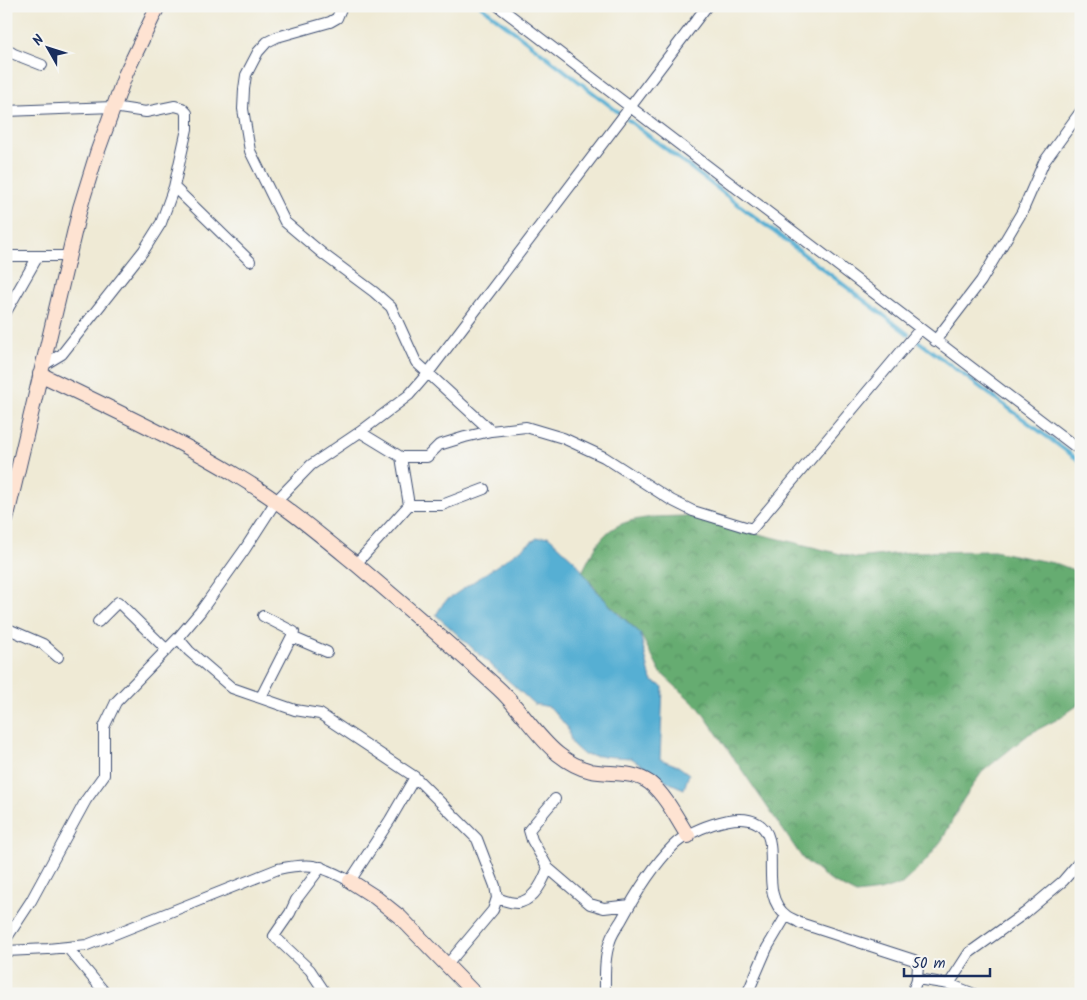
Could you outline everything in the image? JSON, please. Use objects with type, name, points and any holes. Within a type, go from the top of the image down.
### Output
[{"type":"street","points":[[6,520],[67,256],[97,153],[126,73],[158,6]]},
{"type":"street","points":[[342,6],[337,18],[330,22],[277,37],[267,42],[258,52],[246,75],[244,89],[243,109],[250,151],[286,222],[323,254],[391,307],[416,362],[491,431]]},
{"type":"street","points":[[498,6],[1081,452]]},
{"type":"street","points":[[6,939],[32,901],[86,800],[104,775],[104,727],[116,702],[167,650],[200,612],[276,502],[311,465],[360,432],[409,395],[428,373],[707,6]]},
{"type":"street","points":[[6,49],[42,65]]},
{"type":"street","points":[[6,111],[113,107],[146,112],[175,106],[182,108],[187,113],[187,129],[174,187],[161,223],[144,250],[62,354],[41,370]]},
{"type":"street","points":[[935,341],[981,281],[1022,212],[1044,162],[1079,118]]},
{"type":"street","points":[[174,187],[250,262]]},
{"type":"street","points":[[6,256],[67,256]]},
{"type":"street","points":[[6,312],[38,256]]},
{"type":"street","points":[[360,432],[401,457],[427,457],[439,445],[491,431],[526,426],[563,438],[604,457],[671,500],[693,511],[752,530],[920,329]]},
{"type":"street","points":[[41,370],[174,440],[239,477],[276,502],[356,564],[500,690],[555,751],[567,761],[591,771],[624,774],[638,777],[650,783],[660,794],[688,836]]},
{"type":"street","points":[[401,457],[409,505]]},
{"type":"street","points":[[356,564],[409,505],[442,505],[484,489]]},
{"type":"street","points":[[98,622],[118,602],[167,650]]},
{"type":"street","points":[[261,697],[294,632],[262,616]]},
{"type":"street","points":[[6,628],[43,644],[58,656]]},
{"type":"street","points":[[292,637],[327,652]]},
{"type":"street","points":[[178,638],[189,652],[232,688],[295,710],[320,714],[415,777],[477,839],[495,886],[496,898],[493,910],[447,965]]},
{"type":"street","points":[[350,881],[415,777]]},
{"type":"street","points":[[556,799],[530,830],[532,840],[548,868],[590,904],[604,908],[630,905]]},
{"type":"street","points":[[604,994],[605,959],[610,940],[630,905],[660,861],[674,844],[688,836],[720,822],[742,819],[758,823],[768,834],[771,858],[771,892],[786,916],[800,923],[914,960],[918,966],[917,979],[912,994]]},
{"type":"street","points":[[949,984],[969,953],[1025,913],[1063,881],[1081,860]]},
{"type":"street","points":[[6,951],[48,950],[87,945],[278,868],[304,864],[321,867],[350,881],[400,917],[475,994]]},
{"type":"street","points":[[321,867],[296,900],[290,913],[274,936],[310,970],[326,994]]},
{"type":"street","points":[[496,898],[518,903],[527,900],[536,892],[548,868]]},
{"type":"street","points":[[752,994],[748,992],[767,948],[786,916]]},
{"type":"street","points":[[67,947],[106,994]]},
{"type":"street","points":[[917,979],[949,984],[974,994]]},
{"type":"green space","points":[[686,516],[857,558],[911,552],[994,551],[1058,564],[1081,573],[1081,703],[1058,719],[1029,734],[982,772],[963,800],[942,840],[925,862],[902,884],[880,891],[856,894],[831,881],[803,859],[700,709],[660,672],[640,633],[607,602],[582,572],[599,541],[615,527],[645,518]]},
{"type":"water","points":[[548,536],[576,562],[593,587],[617,613],[640,633],[651,680],[663,687],[660,759],[678,766],[689,774],[684,789],[670,783],[631,758],[584,755],[572,744],[567,727],[550,707],[534,704],[436,615],[444,602],[537,538]]},
{"type":"waterway","points":[[481,6],[618,112]]},
{"type":"waterway","points":[[628,120],[908,334]]},
{"type":"waterway","points":[[918,341],[1081,462]]}]
